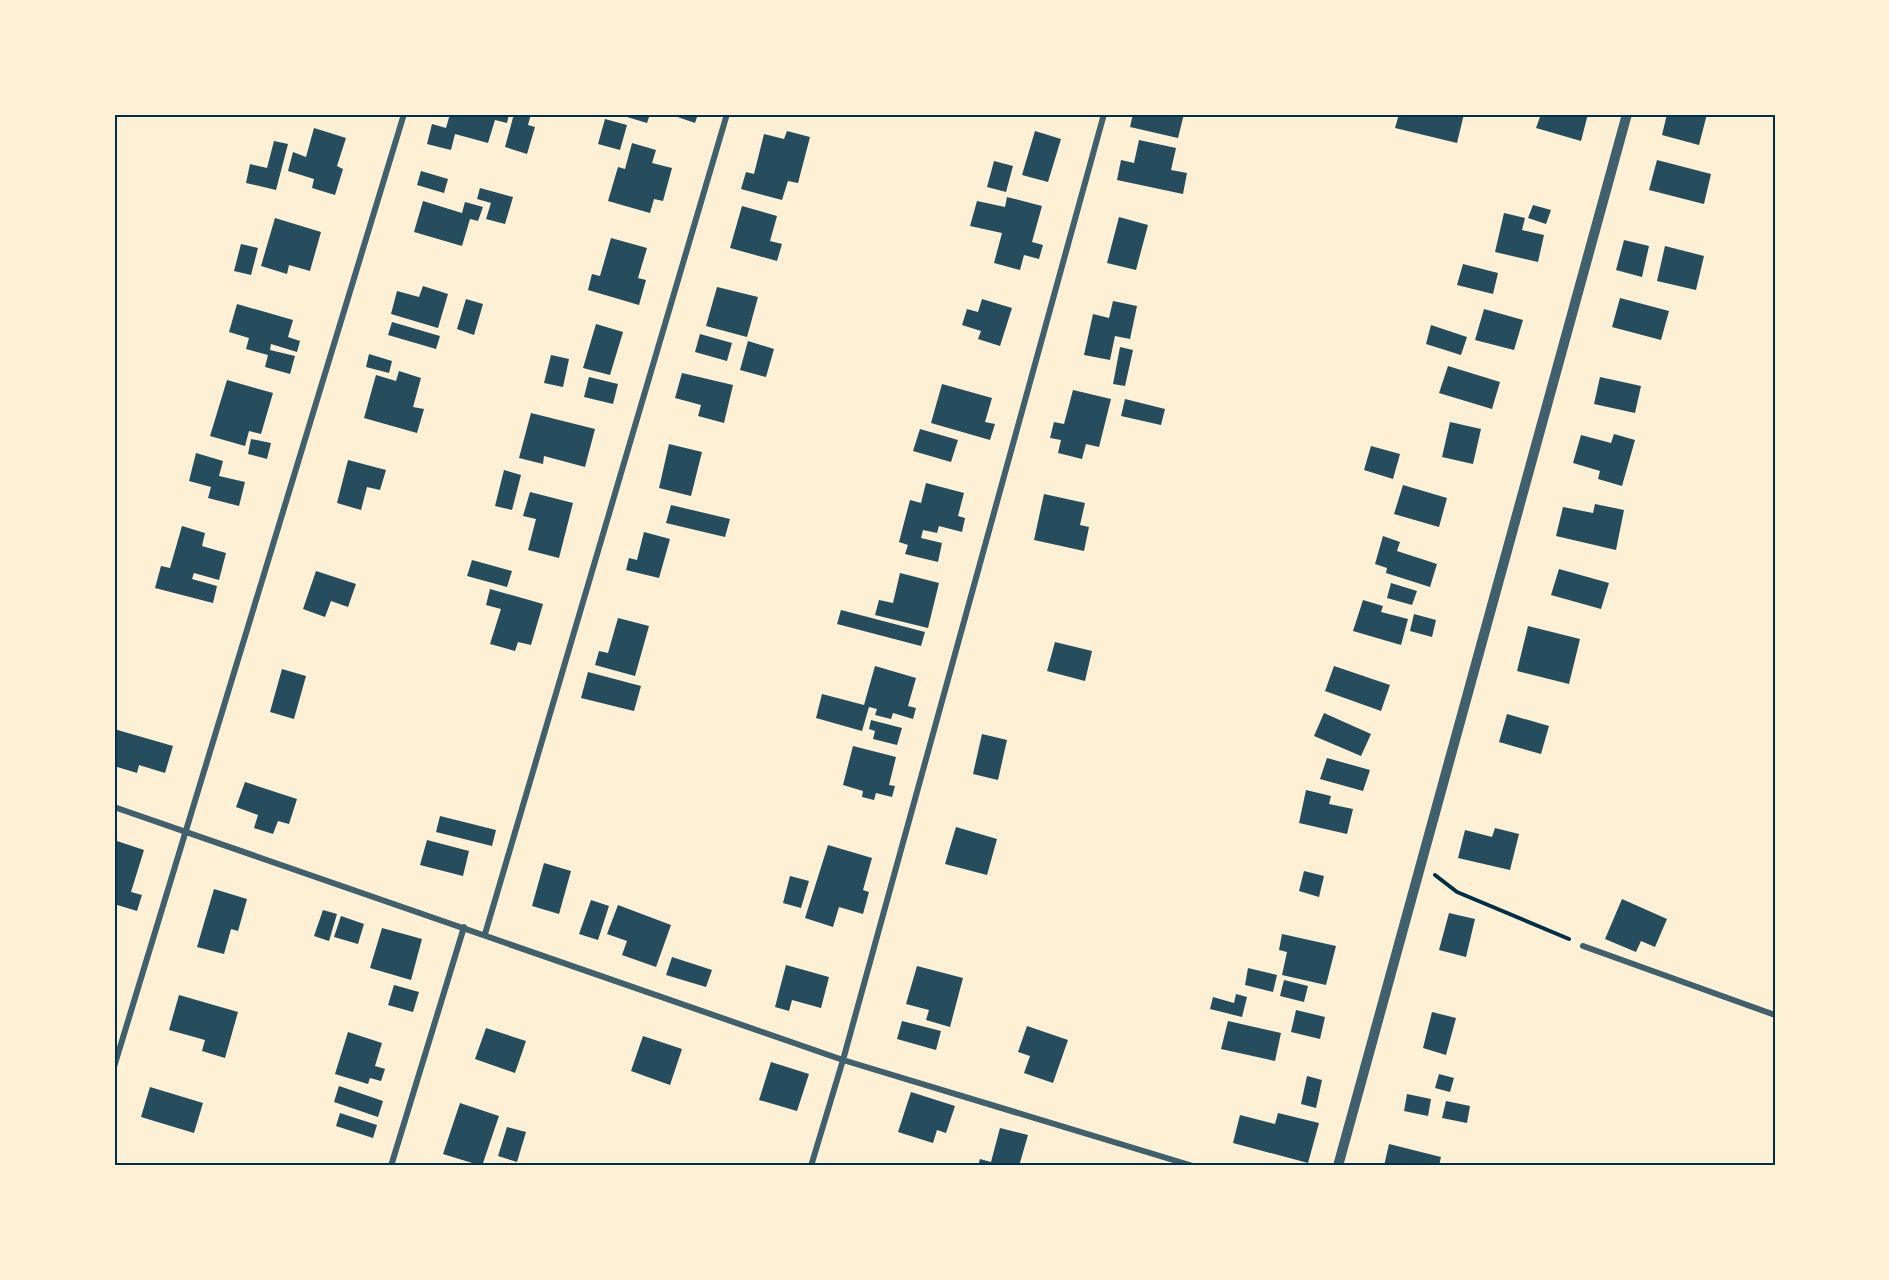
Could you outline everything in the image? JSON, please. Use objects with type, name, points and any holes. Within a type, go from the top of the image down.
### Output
[{"type":"street","points":[[114,1067],[404,114]]},
{"type":"street","points":[[485,934],[727,114]]},
{"type":"street","points":[[811,1166],[843,1060],[1104,114]]},
{"type":"street","points":[[1338,1166],[1627,114]]},
{"type":"street","points":[[114,807],[186,834],[485,934],[843,1060],[1193,1166]]},
{"type":"street","points":[[391,1166],[464,927]]},
{"type":"street","points":[[1583,946],[1775,1015]]},
{"type":"path","points":[[1421,864],[1457,892],[1583,946]]},
{"type":"building","points":[[450,114],[509,114],[507,123],[495,120],[488,143],[455,134],[451,150],[427,144],[432,124],[446,128]]},
{"type":"building","points":[[514,114],[531,114],[528,125],[535,127],[527,154],[505,147]]},
{"type":"building","points":[[617,114],[650,114],[647,123]]},
{"type":"building","points":[[669,114],[698,114],[695,123]]},
{"type":"building","points":[[1133,114],[1184,114],[1178,138],[1130,127]]},
{"type":"building","points":[[1399,114],[1464,114],[1457,143],[1395,128]]},
{"type":"building","points":[[1541,114],[1588,114],[1581,141],[1536,128]]},
{"type":"building","points":[[1667,114],[1707,114],[1699,145],[1662,135]]},
{"type":"building","points":[[605,119],[627,125],[620,150],[598,144]]},
{"type":"building","points":[[314,128],[346,138],[337,166],[343,169],[335,195],[312,188],[314,179],[288,171],[293,152],[306,157]]},
{"type":"building","points":[[787,131],[810,137],[798,183],[788,181],[782,200],[741,189],[746,172],[754,174],[764,134],[784,139]]},
{"type":"building","points":[[1035,131],[1061,139],[1048,182],[1022,175]]},
{"type":"building","points":[[1139,140],[1176,148],[1171,170],[1187,173],[1183,194],[1117,180],[1121,160],[1134,163]]},
{"type":"building","points":[[274,141],[288,144],[276,190],[246,183],[250,164],[267,168]]},
{"type":"building","points":[[632,143],[656,150],[652,163],[672,168],[663,201],[654,199],[650,213],[608,201],[618,167],[625,169]]},
{"type":"building","points":[[1657,160],[1711,174],[1704,204],[1649,190]]},
{"type":"building","points":[[994,161],[1013,166],[1006,192],[987,187]]},
{"type":"building","points":[[421,171],[448,179],[444,193],[417,185]]},
{"type":"building","points":[[480,188],[513,197],[505,224],[486,219],[491,203],[477,199]]},
{"type":"building","points":[[1007,197],[1042,206],[1032,242],[1043,245],[1039,259],[1024,255],[1020,270],[994,263],[1002,233],[970,226],[977,201],[1005,207]]},
{"type":"building","points":[[423,201],[462,213],[465,202],[483,207],[478,221],[470,219],[462,246],[414,232]]},
{"type":"building","points":[[1533,205],[1551,210],[1546,224],[1528,218]]},
{"type":"building","points":[[742,206],[777,216],[770,241],[782,244],[777,261],[730,248]]},
{"type":"building","points":[[1504,213],[1525,218],[1522,230],[1544,235],[1538,262],[1495,252]]},
{"type":"building","points":[[1119,217],[1148,225],[1136,270],[1107,263]]},
{"type":"building","points":[[275,218],[321,232],[310,271],[289,265],[287,274],[261,266]]},
{"type":"building","points":[[611,238],[647,248],[638,278],[646,280],[639,305],[588,290],[592,274],[600,276]]},
{"type":"building","points":[[1624,240],[1649,246],[1642,277],[1616,270]]},
{"type":"building","points":[[241,244],[258,248],[251,275],[234,271]]},
{"type":"building","points":[[1665,246],[1704,256],[1696,290],[1657,281]]},
{"type":"building","points":[[1463,264],[1498,273],[1493,294],[1457,285]]},
{"type":"building","points":[[423,286],[448,294],[438,328],[391,314],[397,291],[419,297]]},
{"type":"building","points":[[717,287],[758,297],[747,337],[706,326]]},
{"type":"building","points":[[1620,298],[1669,311],[1661,340],[1612,327]]},
{"type":"building","points":[[466,299],[483,304],[474,335],[457,329]]},
{"type":"building","points":[[982,299],[1012,308],[1000,346],[978,339],[981,331],[962,325],[967,309],[978,312]]},
{"type":"building","points":[[1113,301],[1137,306],[1130,339],[1115,336],[1110,360],[1084,355],[1093,314],[1109,318]]},
{"type":"building","points":[[237,304],[293,320],[288,337],[300,341],[297,352],[271,344],[270,350],[295,356],[290,374],[265,367],[268,355],[246,349],[249,338],[229,332]]},
{"type":"building","points":[[1484,309],[1523,320],[1514,350],[1475,340]]},
{"type":"building","points":[[392,322],[440,336],[436,349],[388,335]]},
{"type":"building","points":[[596,324],[623,332],[610,375],[583,368]]},
{"type":"building","points":[[1431,325],[1467,337],[1461,355],[1426,344]]},
{"type":"building","points":[[700,334],[732,343],[727,361],[695,352]]},
{"type":"building","points":[[748,341],[774,349],[766,377],[740,370]]},
{"type":"building","points":[[1120,347],[1133,350],[1125,386],[1113,384]]},
{"type":"building","points":[[369,354],[392,361],[389,373],[366,367]]},
{"type":"building","points":[[551,355],[569,359],[563,387],[544,383]]},
{"type":"building","points":[[1448,366],[1500,382],[1492,409],[1439,393]]},
{"type":"building","points":[[399,371],[421,378],[413,407],[424,409],[417,433],[364,418],[376,375],[396,381]]},
{"type":"building","points":[[682,373],[733,385],[724,423],[698,416],[701,405],[675,398]]},
{"type":"building","points":[[589,377],[618,384],[613,404],[584,397]]},
{"type":"building","points":[[1600,377],[1641,386],[1635,413],[1594,404]]},
{"type":"building","points":[[227,380],[273,393],[261,434],[249,431],[245,446],[210,436]]},
{"type":"building","points":[[942,384],[992,398],[985,422],[995,424],[990,440],[931,423]]},
{"type":"building","points":[[1073,390],[1111,399],[1099,447],[1086,444],[1082,459],[1058,453],[1061,440],[1050,438],[1054,422],[1064,424]]},
{"type":"building","points":[[1125,399],[1165,409],[1161,425],[1121,416]]},
{"type":"building","points":[[531,413],[595,429],[585,467],[544,456],[543,464],[519,458]]},
{"type":"building","points":[[1450,422],[1481,429],[1473,464],[1442,457]]},
{"type":"building","points":[[920,429],[958,440],[951,462],[913,451]]},
{"type":"building","points":[[1614,434],[1635,440],[1622,486],[1598,479],[1600,471],[1573,463],[1581,435],[1611,443]]},
{"type":"building","points":[[251,439],[271,443],[267,459],[248,454]]},
{"type":"building","points":[[669,444],[702,452],[691,496],[659,488]]},
{"type":"building","points":[[1371,446],[1400,454],[1393,479],[1364,470]]},
{"type":"building","points":[[196,453],[223,461],[219,476],[245,482],[239,506],[208,498],[211,487],[189,481]]},
{"type":"building","points":[[348,460],[386,470],[380,490],[367,487],[361,510],[337,503]]},
{"type":"building","points":[[504,470],[521,475],[512,510],[495,506]]},
{"type":"building","points":[[926,483],[964,493],[958,516],[965,518],[962,532],[939,526],[937,533],[923,530],[921,538],[942,543],[938,562],[905,554],[908,545],[899,542],[910,500],[921,503]]},
{"type":"building","points":[[1403,485],[1447,498],[1439,527],[1394,514]]},
{"type":"building","points":[[530,492],[573,503],[559,558],[528,550],[536,519],[523,516]]},
{"type":"building","points":[[1044,494],[1085,503],[1080,525],[1089,527],[1084,551],[1034,540]]},
{"type":"building","points":[[1595,504],[1624,510],[1616,550],[1556,536],[1563,507],[1593,513]]},
{"type":"building","points":[[671,505],[730,519],[725,537],[666,523]]},
{"type":"building","points":[[182,526],[205,533],[202,546],[226,553],[219,580],[194,573],[192,579],[217,586],[213,603],[155,588],[161,566],[170,568]]},
{"type":"building","points":[[644,532],[670,539],[659,578],[626,570],[629,558],[637,560]]},
{"type":"building","points":[[1383,536],[1400,542],[1397,551],[1437,564],[1430,587],[1386,573],[1387,568],[1375,564]]},
{"type":"building","points":[[472,560],[512,571],[507,587],[467,576]]},
{"type":"building","points":[[1559,569],[1609,583],[1601,609],[1551,595]]},
{"type":"building","points":[[316,571],[356,584],[348,607],[331,601],[325,617],[303,609]]},
{"type":"building","points":[[900,573],[939,583],[928,628],[875,615],[879,600],[893,603]]},
{"type":"building","points":[[1391,583],[1417,591],[1412,605],[1387,598]]},
{"type":"building","points":[[490,589],[543,604],[531,645],[518,642],[515,651],[490,644],[501,609],[486,605]]},
{"type":"building","points":[[1363,600],[1383,606],[1381,612],[1408,619],[1401,645],[1353,631]]},
{"type":"building","points":[[841,610],[925,632],[921,646],[837,624]]},
{"type":"building","points":[[1414,614],[1436,620],[1432,637],[1410,631]]},
{"type":"building","points":[[618,618],[649,626],[635,676],[595,665],[599,651],[608,653]]},
{"type":"building","points":[[1528,626],[1580,639],[1569,684],[1517,671]]},
{"type":"building","points":[[1055,642],[1092,651],[1085,681],[1047,671]]},
{"type":"building","points":[[875,666],[916,678],[908,706],[916,708],[913,719],[893,713],[891,719],[875,715],[877,709],[869,707],[862,731],[816,718],[822,694],[864,705]]},
{"type":"building","points":[[1334,666],[1390,685],[1381,711],[1325,691]]},
{"type":"building","points":[[282,669],[306,676],[294,719],[270,712]]},
{"type":"building","points":[[588,672],[641,686],[634,711],[581,698]]},
{"type":"building","points":[[1324,713],[1371,734],[1361,756],[1314,736]]},
{"type":"building","points":[[1507,714],[1549,726],[1541,754],[1499,742]]},
{"type":"building","points":[[871,720],[902,728],[897,745],[873,739],[875,731],[869,729]]},
{"type":"building","points":[[114,729],[173,746],[165,773],[139,765],[137,773],[114,766]]},
{"type":"building","points":[[982,734],[1007,740],[998,780],[973,774]]},
{"type":"building","points":[[853,746],[896,757],[889,785],[895,786],[892,797],[876,793],[874,800],[862,797],[863,791],[843,785]]},
{"type":"building","points":[[1327,758],[1370,770],[1363,791],[1320,779]]},
{"type":"building","points":[[245,782],[297,799],[289,824],[278,821],[273,834],[254,828],[258,815],[236,807]]},
{"type":"building","points":[[1306,790],[1331,796],[1329,804],[1353,809],[1347,834],[1299,823]]},
{"type":"building","points":[[440,816],[496,830],[492,846],[436,832]]},
{"type":"building","points":[[956,827],[997,839],[987,875],[945,864]]},
{"type":"building","points":[[1495,828],[1519,834],[1510,870],[1458,858],[1465,830],[1492,837]]},
{"type":"building","points":[[114,840],[144,850],[131,892],[142,895],[137,911],[114,904]]},
{"type":"building","points":[[427,840],[469,851],[463,876],[420,865]]},
{"type":"building","points":[[828,845],[872,858],[863,890],[869,892],[863,914],[839,907],[833,927],[805,918]]},
{"type":"building","points":[[544,863],[571,871],[559,914],[532,906]]},
{"type":"building","points":[[1304,871],[1324,876],[1319,897],[1299,891]]},
{"type":"building","points":[[790,876],[809,881],[801,908],[783,903]]},
{"type":"building","points":[[214,889],[247,899],[238,931],[231,929],[224,954],[197,947]]},
{"type":"building","points":[[1622,899],[1667,919],[1655,947],[1641,941],[1636,952],[1605,939]]},
{"type":"building","points":[[591,900],[609,906],[598,940],[579,934]]},
{"type":"building","points":[[618,905],[671,925],[656,967],[622,955],[627,941],[607,934]]},
{"type":"building","points":[[323,910],[337,914],[329,941],[314,936]]},
{"type":"building","points":[[1449,913],[1475,919],[1466,957],[1439,950]]},
{"type":"building","points":[[341,916],[364,924],[358,944],[334,937]]},
{"type":"building","points":[[382,928],[422,939],[411,980],[370,968]]},
{"type":"building","points":[[1282,934],[1336,946],[1326,985],[1282,975],[1287,952],[1279,950]]},
{"type":"building","points":[[672,957],[712,970],[706,987],[666,975]]},
{"type":"building","points":[[786,965],[829,977],[821,1008],[792,1000],[789,1011],[775,1007]]},
{"type":"building","points":[[917,966],[963,978],[950,1027],[926,1020],[929,1010],[906,1004]]},
{"type":"building","points":[[1248,968],[1277,975],[1273,992],[1245,985]]},
{"type":"building","points":[[1284,980],[1308,986],[1304,1002],[1280,996]]},
{"type":"building","points":[[394,985],[419,992],[413,1012],[388,1005]]},
{"type":"building","points":[[1236,994],[1247,997],[1242,1017],[1210,1009],[1213,997],[1234,1003]]},
{"type":"building","points":[[179,995],[238,1012],[225,1058],[202,1051],[205,1040],[169,1030]]},
{"type":"building","points":[[1296,1010],[1325,1017],[1320,1039],[1291,1032]]},
{"type":"building","points":[[1432,1012],[1456,1018],[1446,1055],[1423,1048]]},
{"type":"building","points":[[902,1021],[941,1031],[936,1050],[897,1039]]},
{"type":"building","points":[[1228,1021],[1281,1033],[1275,1061],[1221,1049]]},
{"type":"building","points":[[1027,1026],[1068,1040],[1053,1083],[1024,1073],[1030,1056],[1018,1052]]},
{"type":"building","points":[[486,1028],[526,1041],[515,1073],[475,1059]]},
{"type":"building","points":[[348,1032],[382,1043],[375,1066],[385,1069],[381,1081],[370,1078],[368,1084],[335,1074]]},
{"type":"building","points":[[643,1036],[682,1049],[670,1085],[631,1071]]},
{"type":"building","points":[[771,1062],[809,1074],[797,1111],[759,1100]]},
{"type":"building","points":[[1439,1074],[1454,1078],[1450,1092],[1435,1088]]},
{"type":"building","points":[[1307,1076],[1322,1080],[1316,1108],[1301,1104]]},
{"type":"building","points":[[339,1086],[383,1101],[378,1117],[334,1102]]},
{"type":"building","points":[[150,1087],[203,1103],[194,1133],[141,1117]]},
{"type":"building","points":[[911,1092],[955,1106],[946,1133],[937,1130],[933,1143],[898,1132]]},
{"type":"building","points":[[1407,1094],[1431,1099],[1428,1116],[1404,1111]]},
{"type":"building","points":[[1446,1101],[1470,1106],[1467,1123],[1442,1118]]},
{"type":"building","points":[[460,1103],[499,1116],[482,1166],[443,1154]]},
{"type":"building","points":[[340,1113],[377,1125],[373,1138],[336,1126]]},
{"type":"building","points":[[1278,1113],[1319,1123],[1308,1163],[1233,1143],[1240,1115],[1275,1124]]},
{"type":"building","points":[[507,1127],[526,1132],[517,1162],[498,1156]]},
{"type":"building","points":[[1000,1128],[1028,1135],[1019,1166],[978,1166],[980,1159],[991,1162]]},
{"type":"building","points":[[1389,1144],[1441,1157],[1439,1166],[1384,1166]]}]
